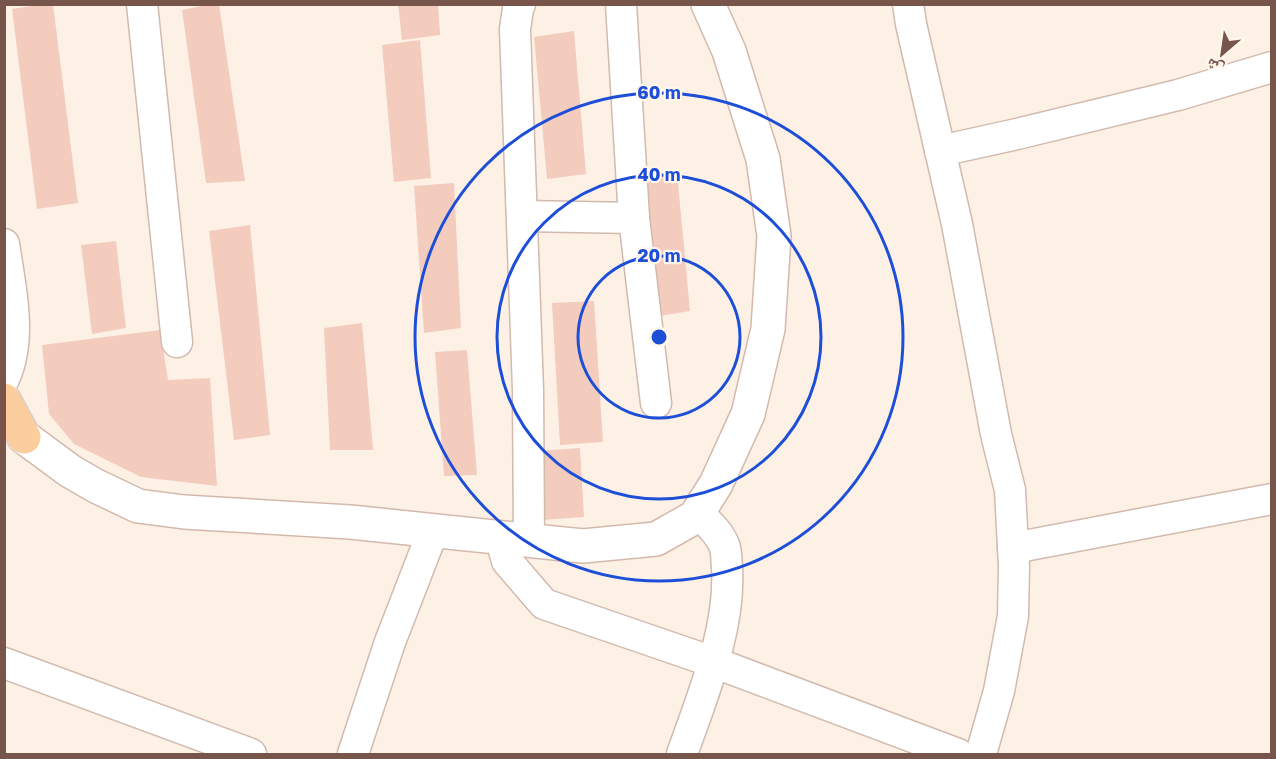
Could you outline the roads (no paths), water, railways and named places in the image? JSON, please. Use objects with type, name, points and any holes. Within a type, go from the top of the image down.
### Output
[{"type":"main road","points":[[4,400],[14,431],[70,471],[138,506],[184,512],[350,522],[583,546],[656,539],[695,517],[716,484],[748,414],[768,329],[774,236],[763,159],[729,51],[708,4]]},
{"type":"street","points":[[142,4],[177,342]]},
{"type":"street","points":[[520,4],[515,29],[528,390],[514,539],[507,561],[544,604],[713,662],[957,754]]},
{"type":"street","points":[[621,4],[634,218],[656,403]]},
{"type":"street","points":[[908,4],[957,224],[996,434],[1010,490],[1014,566],[1013,616],[999,691],[981,754]]},
{"type":"street","points":[[940,151],[1178,95],[1272,67]]},
{"type":"street","points":[[523,216],[634,218]]},
{"type":"street","points":[[4,244],[14,336],[12,356],[4,379]]},
{"type":"street","points":[[1013,548],[1272,499]]},
{"type":"street","points":[[682,754],[713,662],[725,613],[727,578],[725,546],[714,528],[698,513]]},
{"type":"street","points":[[353,754],[390,642],[433,531]]},
{"type":"street","points":[[4,663],[251,754]]}]
